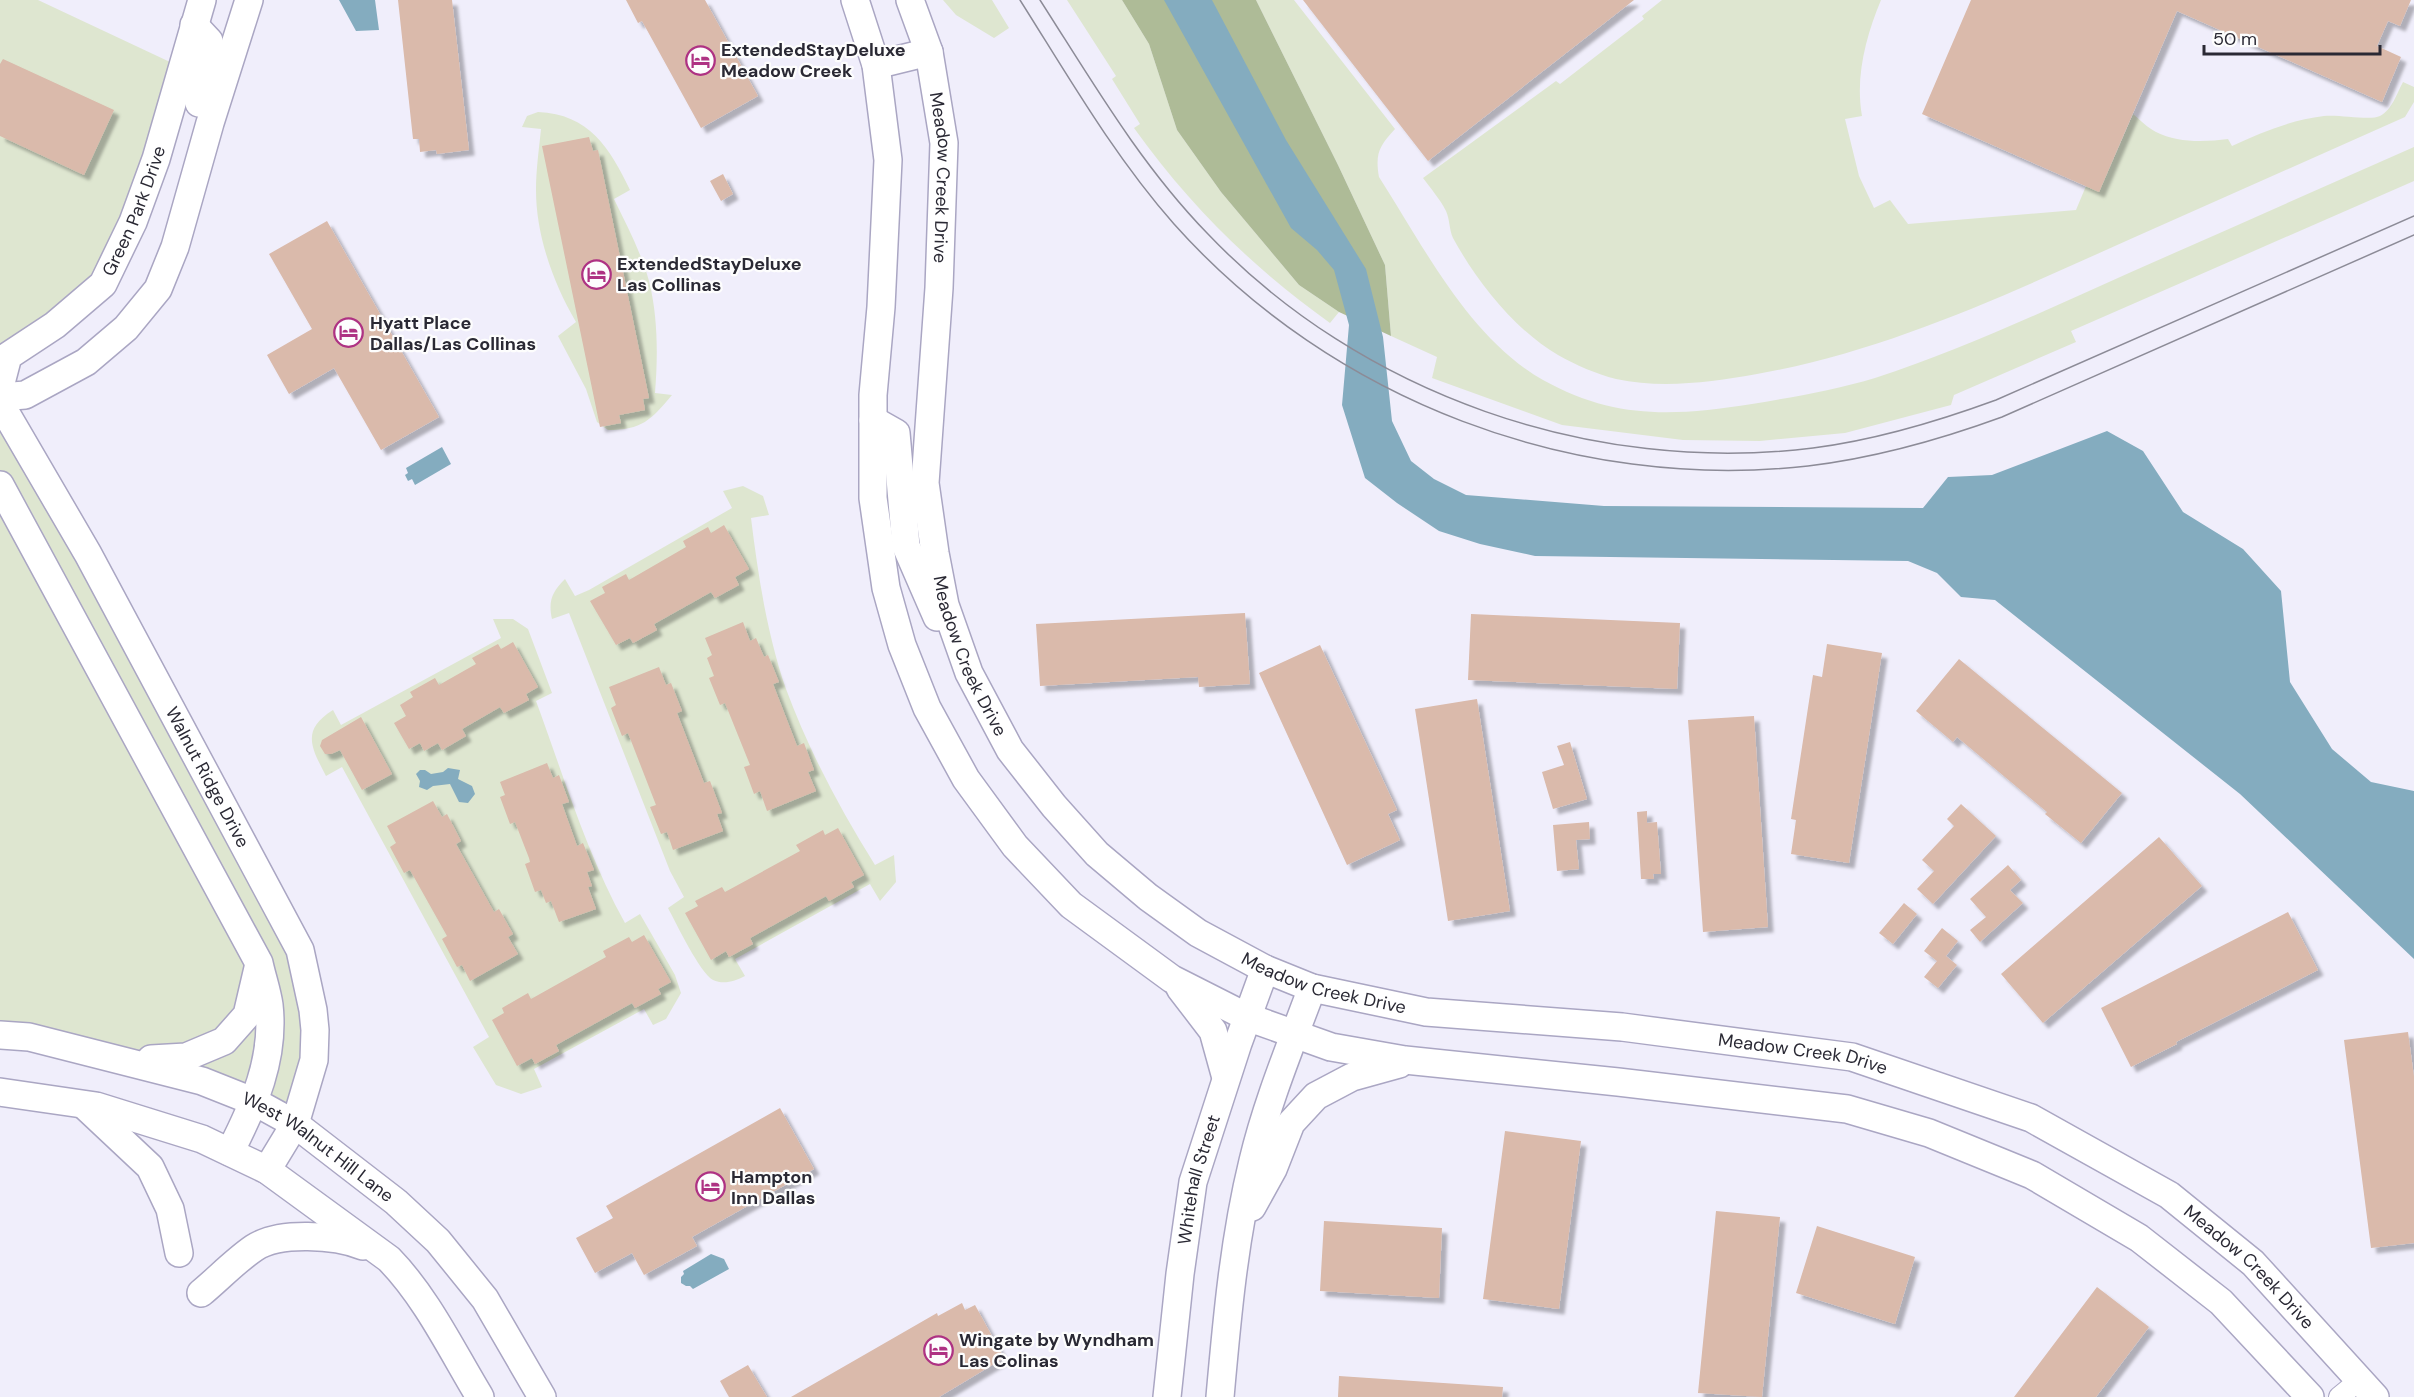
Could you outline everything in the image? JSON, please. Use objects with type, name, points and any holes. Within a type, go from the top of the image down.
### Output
[{"type":"street","name":"Green Park Drive","points":[[0,397],[25,395],[86,362],[126,328],[158,289],[175,247],[210,123],[249,0]]},
{"type":"street","points":[[855,0],[876,65],[888,160],[873,420],[873,498],[885,588],[902,645],[927,708],[966,779],[1015,846],[1071,905],[1172,979],[1247,1017],[1294,1036],[1331,1047],[1416,1061],[1847,1108],[1929,1133],[2032,1175],[2139,1238],[2221,1302],[2310,1397]]},
{"type":"street","name":"Meadow Creek Drive","points":[[910,0],[929,52],[944,143],[939,288],[925,483],[945,605],[969,673],[1010,750],[1054,806],[1097,855],[1148,897],[1198,933],[1265,969],[1312,988],[1426,1012],[1622,1027],[1852,1057],[2031,1118],[2169,1194],[2253,1263],[2368,1388]]},
{"type":"street","name":"Green Park Drive","points":[[190,193],[191,130],[208,73],[209,41],[198,12]]},
{"type":"street","name":"Green Park Drive","points":[[0,387],[8,356],[55,325],[103,284],[133,222],[156,159],[198,12]]},
{"type":"street","points":[[876,65],[929,52]]},
{"type":"street","name":"Walnut Ridge Drive","points":[[0,403],[88,554],[300,950],[313,1010],[314,1060],[295,1124],[267,1170]]},
{"type":"street","points":[[873,420],[896,433],[906,546],[930,604],[969,673]]},
{"type":"street","points":[[0,485],[259,963],[269,1004],[268,1060],[255,1102],[230,1152]]},
{"type":"street","points":[[0,518],[38,558]]},
{"type":"street","points":[[116,1059],[186,1057],[224,1041],[247,1015],[259,963]]},
{"type":"street","name":"Whitehall Street","points":[[1167,1397],[1180,1274],[1193,1182],[1226,1078],[1265,969]]},
{"type":"street","points":[[1172,979],[1213,1031],[1226,1078]]},
{"type":"street","points":[[1220,1397],[1237,1234],[1253,1160],[1312,988]]},
{"type":"street","name":"West Walnut Hill Lane","points":[[0,1035],[29,1038],[202,1081],[255,1102],[295,1124],[396,1202],[438,1241],[485,1299],[542,1397]]},
{"type":"street","points":[[1237,1234],[1273,1169],[1291,1123],[1316,1096],[1376,1068],[1416,1061]]},
{"type":"street","points":[[0,1092],[96,1106],[202,1139],[267,1170],[380,1252],[402,1272],[480,1397]]},
{"type":"street","points":[[83,1104],[150,1167],[170,1209],[179,1253]]},
{"type":"street","points":[[201,1293],[256,1247],[286,1238],[319,1236],[350,1241],[380,1252]]},
{"type":"street","points":[[2339,1397],[2368,1388]]},
{"type":"green space","points":[[0,0],[38,0],[170,62],[126,217],[92,278],[50,314],[0,346]]},
{"type":"green space","points":[[943,0],[992,0],[1009,28],[994,38],[956,15]]},
{"type":"green space","points":[[1067,0],[1122,0],[1149,44],[1177,130],[1221,192],[1299,285],[1339,312],[1330,323],[1301,302],[1248,257],[1177,184],[1134,128],[1140,124],[1112,79],[1116,76]]},
{"type":"green space","points":[[1122,0],[1256,0],[1385,265],[1391,336],[1339,312],[1299,285],[1221,192],[1177,130],[1149,44]]},
{"type":"green space","points":[[1256,0],[1294,0],[1395,129],[1385,140],[1378,156],[1379,177],[1450,289],[1492,340],[1517,362],[1543,380],[1569,393],[1595,402],[1645,412],[1697,411],[1752,404],[1845,386],[1907,367],[2004,329],[2414,147],[2414,181],[2071,331],[2076,342],[1954,395],[1951,405],[1845,433],[1760,441],[1683,440],[1562,425],[1432,378],[1437,357],[1391,336],[1385,265]]},
{"type":"green space","points":[[1662,0],[1881,0],[1863,57],[1860,86],[1862,116],[1845,119],[1859,176],[1874,208],[1890,200],[1908,224],[2076,210],[2086,186],[2099,191],[2133,114],[2164,136],[2191,141],[2228,139],[2232,146],[2300,120],[2330,116],[2369,118],[2380,116],[2391,106],[2403,82],[2414,87],[2414,102],[2405,117],[1997,298],[1903,335],[1807,363],[1757,374],[1687,383],[1634,382],[1601,375],[1565,359],[1542,345],[1512,319],[1473,271],[1453,238],[1446,211],[1423,178],[1556,81],[1560,84],[1644,19],[1642,16]]},
{"type":"green space","points":[[538,112],[571,119],[596,136],[606,147],[630,190],[614,199],[642,260],[652,295],[657,365],[655,393],[672,395],[658,411],[638,426],[608,430],[597,422],[586,389],[558,336],[576,322],[553,275],[539,224],[536,182],[541,129],[522,127],[527,116]]},
{"type":"green space","points":[[0,416],[292,937],[307,1034],[292,1116],[0,1032]]},
{"type":"green space","points":[[743,486],[763,496],[769,515],[751,518],[764,604],[786,689],[826,779],[875,865],[894,855],[896,882],[880,901],[870,884],[735,959],[745,976],[733,981],[721,982],[713,980],[702,968],[668,908],[684,897],[670,871],[569,613],[552,619],[551,602],[557,588],[565,579],[575,596],[732,508],[723,491]]},
{"type":"green space","points":[[493,619],[513,619],[528,629],[552,693],[536,701],[576,814],[599,870],[625,923],[640,914],[675,975],[681,993],[666,1019],[653,1025],[644,1009],[534,1069],[542,1087],[521,1094],[496,1085],[473,1047],[489,1037],[342,767],[326,776],[316,756],[312,740],[316,725],[333,710],[341,725],[501,638]]},
{"type":"water","points":[[339,0],[375,0],[379,30],[356,31]]},
{"type":"water","points":[[1164,0],[1212,0],[1286,140],[1366,269],[1383,337],[1392,421],[1411,461],[1434,479],[1466,495],[1604,506],[1923,508],[1948,477],[1992,475],[2107,431],[2143,451],[2183,512],[2243,549],[2281,591],[2290,682],[2332,749],[2371,782],[2414,791],[2414,959],[2240,794],[1995,600],[1961,597],[1937,573],[1908,561],[1535,556],[1480,544],[1439,531],[1397,503],[1365,478],[1342,405],[1349,325],[1334,270],[1317,250],[1291,228]]},
{"type":"water","points":[[442,447],[451,464],[415,485],[412,479],[408,481],[405,475],[408,473],[406,468]]},
{"type":"water","points":[[448,768],[460,770],[458,779],[472,786],[475,794],[468,803],[459,802],[450,784],[433,786],[427,790],[419,787],[420,781],[416,774],[420,770],[431,774],[443,772]]},
{"type":"water","points":[[711,1254],[724,1259],[729,1269],[693,1289],[681,1283],[683,1271]]},
{"type":"building","points":[[398,0],[452,0],[469,150],[437,154],[436,150],[420,152],[419,139],[413,139]]},
{"type":"building","name":"ExtendedStayDeluxe Meadow Creek","points":[[626,0],[705,0],[758,96],[701,128],[642,21],[638,23]]},
{"type":"building","points":[[1303,0],[1634,0],[1428,161]]},
{"type":"building","points":[[1971,0],[2411,0],[2400,26],[2388,21],[2377,46],[2401,57],[2382,102],[2177,11],[2099,192],[1922,114]]},
{"type":"building","points":[[3,59],[114,110],[84,175],[0,136],[0,64]]},
{"type":"building","name":"ExtendedStayDeluxe Las Collinas","points":[[589,137],[593,151],[598,150],[649,398],[643,399],[645,410],[619,415],[621,423],[600,427],[542,146]]},
{"type":"building","points":[[723,174],[733,194],[721,201],[710,181]]},
{"type":"building","name":"Hyatt Place Dallas/Las Collinas","points":[[327,221],[439,417],[381,450],[334,368],[289,394],[267,355],[312,329],[269,254]]},
{"type":"building","points":[[724,525],[749,569],[735,577],[739,585],[715,598],[711,592],[654,624],[657,630],[633,643],[630,638],[616,645],[590,601],[605,593],[602,587],[626,574],[629,580],[686,547],[683,541],[708,527],[711,533]]},
{"type":"building","points":[[1245,613],[1250,684],[1199,687],[1198,677],[1040,686],[1036,624]]},
{"type":"building","points":[[1471,614],[1680,623],[1677,689],[1468,680]]},
{"type":"building","points":[[743,622],[750,641],[756,638],[764,657],[768,655],[779,682],[773,684],[797,746],[804,743],[814,770],[808,772],[816,791],[767,811],[760,791],[754,794],[744,767],[750,765],[725,703],[720,705],[709,678],[714,676],[707,658],[712,655],[705,638]]},
{"type":"building","points":[[513,642],[538,687],[526,694],[529,700],[504,713],[500,707],[462,729],[466,736],[442,750],[438,743],[424,751],[420,743],[409,749],[394,723],[406,716],[400,705],[413,697],[410,692],[435,678],[439,685],[476,664],[472,658],[498,644],[501,649]]},
{"type":"building","points":[[1827,644],[1882,653],[1849,863],[1791,854],[1796,820],[1791,819],[1813,675],[1822,677]]},
{"type":"building","points":[[1320,645],[1397,810],[1388,814],[1400,840],[1347,865],[1259,673]]},
{"type":"building","points":[[1959,659],[2122,793],[2081,843],[1957,737],[1953,742],[1916,711]]},
{"type":"building","points":[[659,667],[666,685],[671,683],[682,711],[677,713],[704,783],[710,781],[722,813],[717,814],[723,831],[673,850],[667,832],[661,834],[650,807],[656,805],[628,733],[622,736],[611,708],[616,705],[609,687]]},
{"type":"building","points":[[1477,699],[1510,911],[1448,921],[1415,709]]},
{"type":"building","points":[[1754,716],[1768,927],[1703,932],[1688,720]]},
{"type":"building","points":[[361,717],[392,774],[362,790],[340,750],[325,754],[320,746],[322,740]]},
{"type":"building","points":[[1570,742],[1587,799],[1553,809],[1542,772],[1564,765],[1557,746]]},
{"type":"building","points":[[547,763],[553,778],[559,775],[569,802],[562,804],[577,846],[583,843],[594,870],[587,872],[592,886],[588,887],[596,909],[559,922],[551,901],[546,903],[541,890],[535,892],[525,864],[530,862],[529,858],[515,822],[510,824],[500,797],[505,795],[500,782]]},
{"type":"building","points":[[433,801],[442,817],[447,814],[461,841],[456,844],[494,912],[499,909],[513,934],[508,937],[518,954],[470,981],[462,965],[457,967],[442,939],[447,936],[410,870],[404,873],[390,847],[396,843],[387,826]]},
{"type":"building","points":[[1961,804],[1996,836],[1933,904],[1917,889],[1934,871],[1922,860],[1954,826],[1947,819]]},
{"type":"building","points":[[1647,811],[1647,823],[1657,822],[1661,874],[1653,874],[1654,879],[1641,879],[1637,812]]},
{"type":"building","points":[[1589,822],[1590,839],[1576,840],[1579,869],[1557,871],[1553,825]]},
{"type":"building","points":[[838,828],[864,875],[851,882],[854,887],[829,901],[826,896],[750,938],[753,944],[729,957],[726,951],[711,960],[685,913],[698,906],[695,901],[722,887],[725,892],[800,851],[796,845],[823,830],[825,835]]},
{"type":"building","points":[[2159,837],[2202,886],[2043,1023],[2001,974]]},
{"type":"building","points":[[2008,865],[2021,880],[2010,890],[2023,903],[1980,942],[1970,930],[1986,917],[1970,899]]},
{"type":"building","points":[[1904,903],[1917,914],[1893,944],[1879,933]]},
{"type":"building","points":[[2288,912],[2318,970],[2131,1067],[2101,1008]]},
{"type":"building","points":[[1942,928],[1958,941],[1946,956],[1957,965],[1938,988],[1924,977],[1937,961],[1924,951]]},
{"type":"building","points":[[644,935],[671,982],[658,989],[661,994],[635,1008],[632,1003],[556,1045],[559,1051],[535,1064],[532,1058],[517,1066],[492,1020],[504,1013],[502,1008],[528,993],[531,999],[606,957],[603,951],[629,937],[632,942]]},
{"type":"building","points":[[2408,1032],[2414,1077],[2414,1243],[2371,1248],[2344,1040]]},
{"type":"building","name":"Hampton Inn Dallas","points":[[780,1108],[814,1169],[692,1237],[697,1246],[644,1275],[632,1253],[595,1273],[576,1238],[613,1218],[606,1206]]},
{"type":"building","points":[[1505,1131],[1581,1141],[1559,1309],[1483,1299]]},
{"type":"building","points":[[1716,1211],[1780,1217],[1762,1397],[1698,1393]]},
{"type":"building","points":[[1324,1221],[1442,1228],[1439,1298],[1320,1291]]},
{"type":"building","points":[[1817,1226],[1915,1257],[1895,1324],[1796,1293]]},
{"type":"building","points":[[2097,1287],[2149,1327],[2096,1397],[2014,1397]]},
{"type":"building","name":"Wingate by Wyndham Las Colinas","points":[[962,1303],[965,1310],[975,1305],[1004,1358],[939,1397],[791,1397],[937,1313],[938,1316]]},
{"type":"building","points":[[748,1365],[767,1397],[729,1397],[720,1381]]},
{"type":"building","points":[[1339,1376],[1503,1387],[1502,1397],[1338,1397]]},
{"type":"tram line","points":[[1020,0],[1074,86],[1131,171],[1152,198],[1174,224],[1237,286],[1307,340],[1382,385],[1462,421],[1546,448],[1632,464],[1720,470],[1808,466],[1858,458],[1931,441],[2002,417],[2414,235]]},
{"type":"tram line","points":[[1040,0],[1118,121],[1160,179],[1207,233],[1268,290],[1336,339],[1408,379],[1485,411],[1565,435],[1647,449],[1730,453],[1813,448],[1860,440],[1928,423],[1996,400],[2414,216]]},
{"type":"place","name":"ExtendedStayDeluxe Meadow Creek","points":[[700,60]]},
{"type":"place","name":"ExtendedStayDeluxe Las Collinas","points":[[596,274]]},
{"type":"place","name":"Hyatt Place Dallas/Las Collinas","points":[[349,333]]},
{"type":"place","name":"Hampton Inn Dallas","points":[[710,1187]]},
{"type":"place","name":"Wingate by Wyndham Las Colinas","points":[[938,1350]]}]
